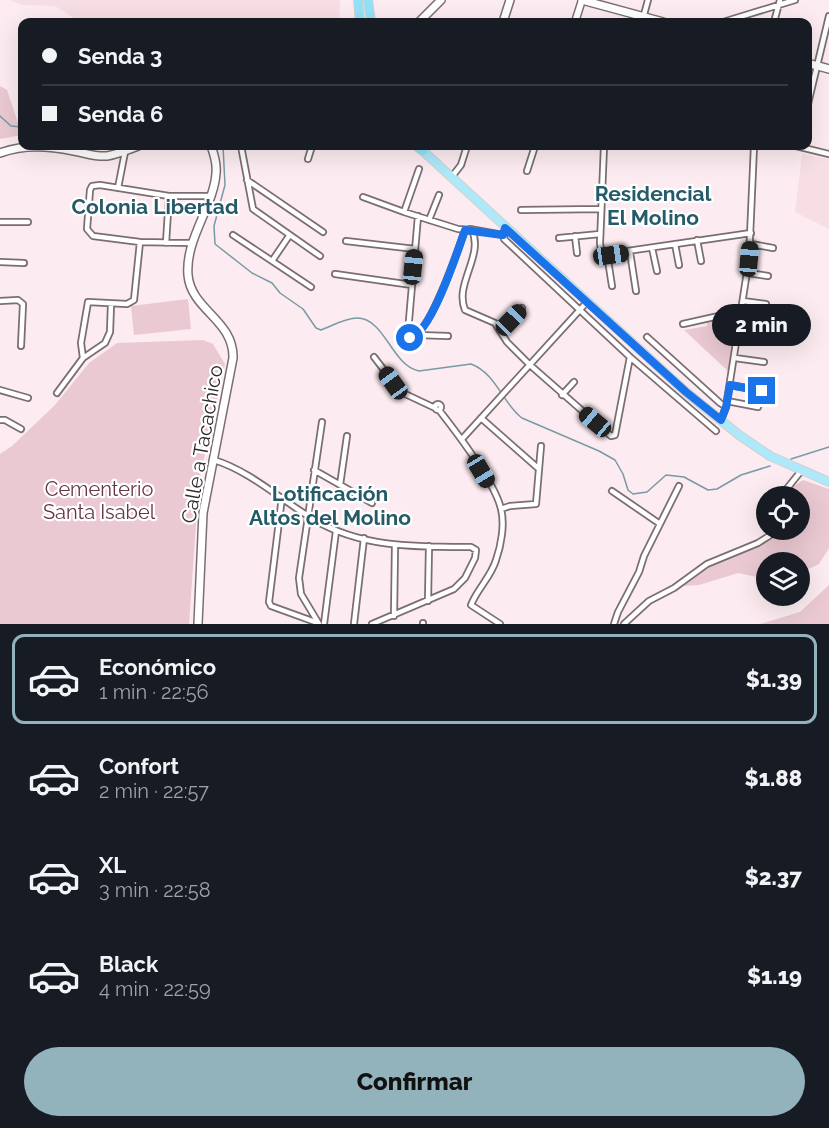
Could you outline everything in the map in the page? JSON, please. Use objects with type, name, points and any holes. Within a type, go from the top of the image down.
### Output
[{"type":"highway","points":[[359,18],[361,1]]},
{"type":"highway","points":[[361,1],[367,18]]},
{"type":"main road","points":[[423,18],[441,0]]},
{"type":"main road","points":[[503,18],[510,0]]},
{"type":"main road","points":[[582,0],[637,18]]},
{"type":"main road","points":[[812,64],[829,69]]},
{"type":"main road","points":[[0,153],[18,147]]},
{"type":"main road","points":[[63,150],[100,156],[129,150]]},
{"type":"main road","name":"Calle a Tacachico","points":[[198,624],[203,513],[234,352],[229,335],[197,298],[190,284],[188,264],[216,173],[212,150]]},
{"type":"main road","points":[[422,150],[453,176],[504,232],[739,435],[770,456],[829,482]]},
{"type":"street","points":[[576,18],[582,0]]},
{"type":"street","points":[[644,18],[648,0]]},
{"type":"street","points":[[735,18],[795,0]]},
{"type":"street","points":[[775,18],[779,3]]},
{"type":"street","points":[[812,89],[829,16]]},
{"type":"street","points":[[242,150],[253,209],[320,256]]},
{"type":"street","points":[[308,159],[311,150]]},
{"type":"street","points":[[453,176],[461,165],[466,150]]},
{"type":"street","points":[[527,171],[534,150]]},
{"type":"street","points":[[604,150],[600,234],[601,250],[607,254],[751,232]]},
{"type":"street","points":[[721,420],[727,404],[748,273],[754,150]]},
{"type":"street","points":[[812,150],[829,154]]},
{"type":"street","points":[[118,188],[124,152]]},
{"type":"street","points":[[404,212],[419,169]]},
{"type":"street","points":[[247,180],[323,232]]},
{"type":"street","points":[[193,243],[140,242],[93,236],[87,229],[90,190],[92,186],[100,185],[169,196],[210,196]]},
{"type":"street","points":[[429,220],[439,195]]},
{"type":"street","points":[[166,243],[169,196]]},
{"type":"street","points":[[363,197],[429,220],[469,230],[504,232],[504,239],[579,310],[716,431]]},
{"type":"street","points":[[521,210],[601,209]]},
{"type":"street","points":[[418,216],[408,334],[410,338],[418,335],[448,336]]},
{"type":"street","points":[[0,222],[28,222]]},
{"type":"street","points":[[469,230],[475,246],[463,292],[463,303],[468,312],[493,322],[507,342],[530,365],[611,436],[615,435],[630,357]]},
{"type":"street","points":[[418,335],[444,289],[469,230]]},
{"type":"street","points":[[559,238],[600,234]]},
{"type":"street","points":[[233,235],[311,287]]},
{"type":"street","points":[[272,261],[290,236]]},
{"type":"street","points":[[575,236],[577,253]]},
{"type":"street","points":[[697,240],[701,261]]},
{"type":"street","points":[[346,241],[415,249]]},
{"type":"street","points":[[83,358],[81,343],[88,302],[127,304],[134,300],[140,242]]},
{"type":"street","points":[[675,244],[679,265]]},
{"type":"street","points":[[751,244],[773,248]]},
{"type":"street","points":[[652,248],[657,271]]},
{"type":"street","points":[[630,252],[636,291]]},
{"type":"street","points":[[607,254],[612,286]]},
{"type":"street","points":[[0,261],[24,263]]},
{"type":"street","points":[[748,273],[768,276]]},
{"type":"street","points":[[335,274],[412,285]]},
{"type":"street","points":[[0,301],[18,300],[23,304],[21,346]]},
{"type":"street","points":[[743,301],[766,304]]},
{"type":"street","points":[[462,439],[587,302]]},
{"type":"street","points":[[57,393],[83,358],[105,343],[110,332],[111,304]]},
{"type":"street","points":[[500,331],[522,308]]},
{"type":"street","points":[[683,324],[741,312]]},
{"type":"street","points":[[739,328],[766,334]]},
{"type":"street","points":[[647,337],[727,404],[758,407]]},
{"type":"street","points":[[374,357],[401,393],[437,409],[462,439],[494,492],[501,509],[502,525],[497,557],[484,585],[471,605],[500,624]]},
{"type":"street","points":[[735,358],[764,362]]},
{"type":"street","points":[[645,370],[651,360]]},
{"type":"street","points":[[562,395],[574,382]]},
{"type":"street","points":[[730,385],[762,391]]},
{"type":"street","points":[[0,390],[28,398]]},
{"type":"street","points":[[481,418],[538,469]]},
{"type":"street","points":[[0,420],[5,420],[21,429]]},
{"type":"street","points":[[320,624],[299,586],[322,422]]},
{"type":"street","points":[[340,485],[348,436]]},
{"type":"street","points":[[501,509],[535,504],[541,446]]},
{"type":"street","points":[[214,460],[282,497],[336,531],[395,546],[471,546],[476,550],[475,558],[460,584],[446,594],[372,624]]},
{"type":"street","points":[[314,470],[372,502]]},
{"type":"street","points":[[789,486],[801,471]]},
{"type":"street","points":[[614,624],[679,486]]},
{"type":"street","points":[[612,491],[660,524]]},
{"type":"street","points":[[282,497],[268,598],[271,606],[320,624]]},
{"type":"street","points":[[320,624],[336,531]]},
{"type":"street","points":[[354,624],[364,538]]},
{"type":"street","points":[[624,624],[649,602],[707,564],[764,540]]},
{"type":"street","points":[[394,616],[395,546]]},
{"type":"street","points":[[428,601],[429,546]]},
{"type":"shaded area","points":[[9,0],[340,0],[339,18],[74,18],[55,6],[23,5]]},
{"type":"shaded area","points":[[802,154],[829,159],[829,229],[795,212]]},
{"type":"green space","points":[[0,86],[7,90],[18,123],[18,136],[0,139]]},
{"type":"green space","points":[[188,299],[191,329],[134,335],[131,306]]},
{"type":"green space","points":[[736,317],[738,319],[730,373],[684,330]]},
{"type":"green space","name":"Cementerio Santa Isabel","points":[[203,340],[213,344],[225,364],[199,481],[189,624],[0,624],[0,454],[12,446],[55,405],[89,363],[117,343]]},
{"type":"green space","points":[[803,480],[829,489],[829,548],[819,564],[810,568],[810,552],[756,552],[756,577],[738,573],[699,585],[684,586],[717,562],[767,540],[810,540],[810,486],[794,486]]},
{"type":"green space","points":[[829,585],[829,624],[760,624],[800,612],[806,606],[810,606],[810,603]]},
{"type":"waterway","points":[[0,116],[11,126],[18,127]]},
{"type":"waterway","points":[[223,150],[225,185],[214,226],[215,244],[252,273],[272,283],[280,293],[303,309],[316,328],[321,330],[352,318],[367,320],[382,333],[402,361],[419,371],[471,364],[487,375],[509,405],[522,418],[615,460],[628,490],[633,494],[647,492],[666,475],[684,477],[708,490],[717,489],[741,475],[770,466]]},
{"type":"waterway","points":[[791,459],[829,447]]},
{"type":"district","name":"Residencial El Molino","points":[[653,206]]},
{"type":"district","name":"Colonia Libertad","points":[[155,207]]},
{"type":"district","name":"Lotificación Altos del Molino","points":[[330,506]]},
{"type":"route","points":[[410,338],[418,335],[441,295],[465,230],[503,235],[505,228],[686,392],[721,420],[725,412],[730,385],[762,391]]}]
